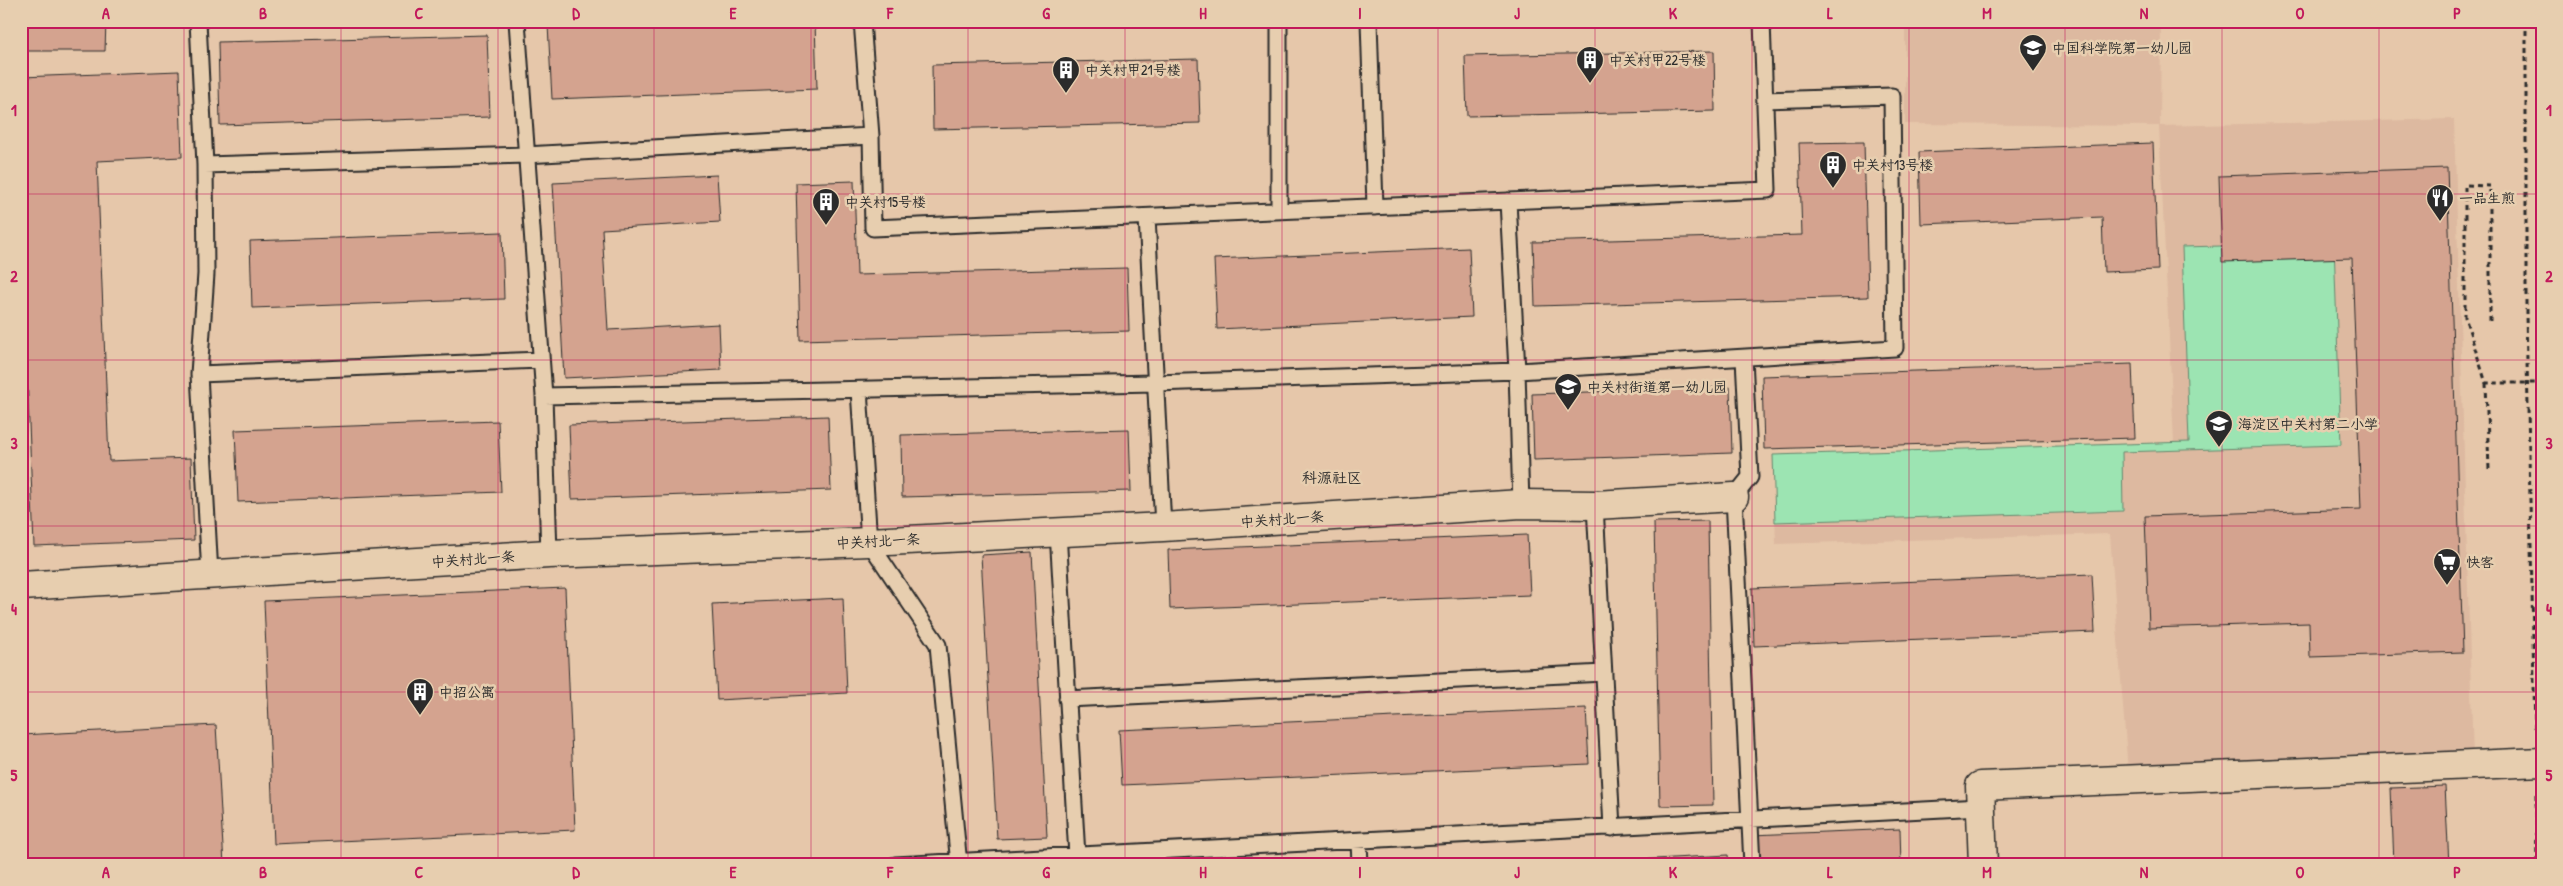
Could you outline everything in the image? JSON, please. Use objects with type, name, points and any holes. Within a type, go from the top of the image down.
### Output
[{"type":"street","name":"中关村北一条","points":[[21,586],[550,554],[869,542],[1520,504],[1595,505],[1734,497]]},
{"type":"street","points":[[1982,865],[1980,786],[2539,762]]},
{"type":"lane","points":[[198,21],[205,165],[206,274],[199,374],[210,575]]},
{"type":"lane","points":[[517,21],[525,155],[544,396],[550,554]]},
{"type":"lane","points":[[862,21],[870,136],[873,228],[1768,190],[1762,21]]},
{"type":"lane","points":[[1279,21],[1279,211]]},
{"type":"lane","points":[[1369,21],[1375,207]]},
{"type":"lane","points":[[544,396],[1155,383],[1517,371],[1895,348],[1892,96],[1765,100]]},
{"type":"lane","points":[[205,165],[525,155],[870,136]]},
{"type":"lane","points":[[1508,201],[1517,371],[1520,504]]},
{"type":"lane","points":[[1147,217],[1163,526]]},
{"type":"lane","points":[[1744,358],[1750,477],[1734,497],[1752,865]]},
{"type":"lane","points":[[199,374],[541,360]]},
{"type":"lane","points":[[859,390],[869,542],[938,644],[958,863]]},
{"type":"lane","points":[[1595,505],[1612,828]]},
{"type":"lane","points":[[1058,532],[1077,856]]},
{"type":"lane","points":[[1067,699],[1604,673]]},
{"type":"lane","points":[[895,865],[1980,808]]},
{"type":"lane","points":[[1359,841],[1360,865]]},
{"type":"path","points":[[2526,21],[2526,314],[2539,762],[2537,865]]},
{"type":"path","points":[[2489,470],[2486,383],[2465,317],[2465,185],[2490,186],[2490,321]]},
{"type":"path","points":[[2486,383],[2542,383]]},
{"type":"shaded area","name":"海淀区中关村第二小学","points":[[1905,21],[2161,21],[2160,126],[2454,119],[2473,759],[2128,772],[2110,534],[1776,544],[1773,455],[2174,442],[2159,126],[1905,124]]},
{"type":"green space","points":[[2334,243],[2341,445],[2122,452],[2123,511],[1775,522],[1773,455],[2189,442],[2182,247]]},
{"type":"building","points":[[21,21],[106,21],[105,51],[21,51]]},
{"type":"building","points":[[652,21],[815,21],[817,89],[552,99],[548,25]]},
{"type":"building","points":[[487,35],[490,117],[220,125],[218,42]]},
{"type":"building","name":"中关村甲22号楼","points":[[1714,51],[1715,111],[1467,116],[1465,56]]},
{"type":"building","name":"中关村甲21号楼","points":[[1198,59],[1200,123],[933,129],[932,65]]},
{"type":"building","points":[[179,71],[182,157],[97,161],[109,461],[191,458],[194,540],[34,546],[21,225],[21,77]]},
{"type":"building","name":"中关村13号楼","points":[[1864,142],[1868,297],[1535,306],[1533,242],[1802,235],[1799,143]]},
{"type":"building","points":[[2153,143],[2158,270],[2104,272],[2102,217],[1921,224],[1919,152]]},
{"type":"building","points":[[2447,168],[2463,652],[2310,657],[2309,623],[2149,628],[2145,516],[2361,509],[2352,258],[2222,262],[2219,176]]},
{"type":"building","points":[[717,175],[720,222],[602,229],[608,330],[719,324],[721,370],[564,378],[553,183]]},
{"type":"building","name":"中关村15号楼","points":[[854,181],[857,275],[1127,268],[1129,331],[800,340],[796,183]]},
{"type":"building","points":[[502,232],[504,299],[252,308],[250,241]]},
{"type":"building","points":[[1469,248],[1472,317],[1217,329],[1214,259]]},
{"type":"building","points":[[2132,364],[2135,438],[1764,449],[1762,376]]},
{"type":"building","points":[[1730,387],[1732,453],[1534,460],[1532,394]]},
{"type":"building","points":[[828,416],[831,490],[572,499],[569,425]]},
{"type":"building","points":[[498,421],[501,492],[238,502],[235,430]]},
{"type":"building","points":[[1129,429],[1131,491],[902,497],[901,435]]},
{"type":"building","points":[[1708,521],[1713,805],[1660,806],[1654,522]]},
{"type":"building","points":[[1527,535],[1530,595],[1170,609],[1168,550]]},
{"type":"building","points":[[1032,552],[1047,837],[997,839],[981,555]]},
{"type":"building","points":[[2092,574],[2095,632],[1754,646],[1752,588]]},
{"type":"building","name":"中招公寓","points":[[565,588],[575,830],[274,844],[264,601]]},
{"type":"building","points":[[843,598],[847,693],[717,700],[712,604]]},
{"type":"building","points":[[1586,708],[1589,764],[1122,785],[1119,730]]},
{"type":"building","points":[[216,725],[224,865],[28,865],[21,735]]},
{"type":"building","points":[[2445,786],[2449,865],[2394,865],[2391,788]]},
{"type":"building","points":[[1900,829],[1901,865],[1753,865],[1751,835]]},
{"type":"building","points":[[1728,855],[1729,865],[1544,865]]},
{"type":"building","points":[[588,863],[588,865],[513,865]]},
{"type":"place","name":"中国科学院第一幼儿园","points":[[2033,72]]},
{"type":"place","name":"中关村甲22号楼","points":[[1590,84]]},
{"type":"place","name":"中关村甲21号楼","points":[[1066,94]]},
{"type":"place","name":"中关村13号楼","points":[[1833,189]]},
{"type":"place","name":"一品生煎","points":[[2440,222]]},
{"type":"place","name":"中关村15号楼","points":[[826,226]]},
{"type":"place","name":"中关村街道第一幼儿园","points":[[1568,411]]},
{"type":"place","name":"海淀区中关村第二小学","points":[[2219,448]]},
{"type":"place","name":"快客","points":[[2447,586]]},
{"type":"place","name":"中招公寓","points":[[420,716]]},
{"type":"district","name":"科源社区","points":[[1332,478]]}]
